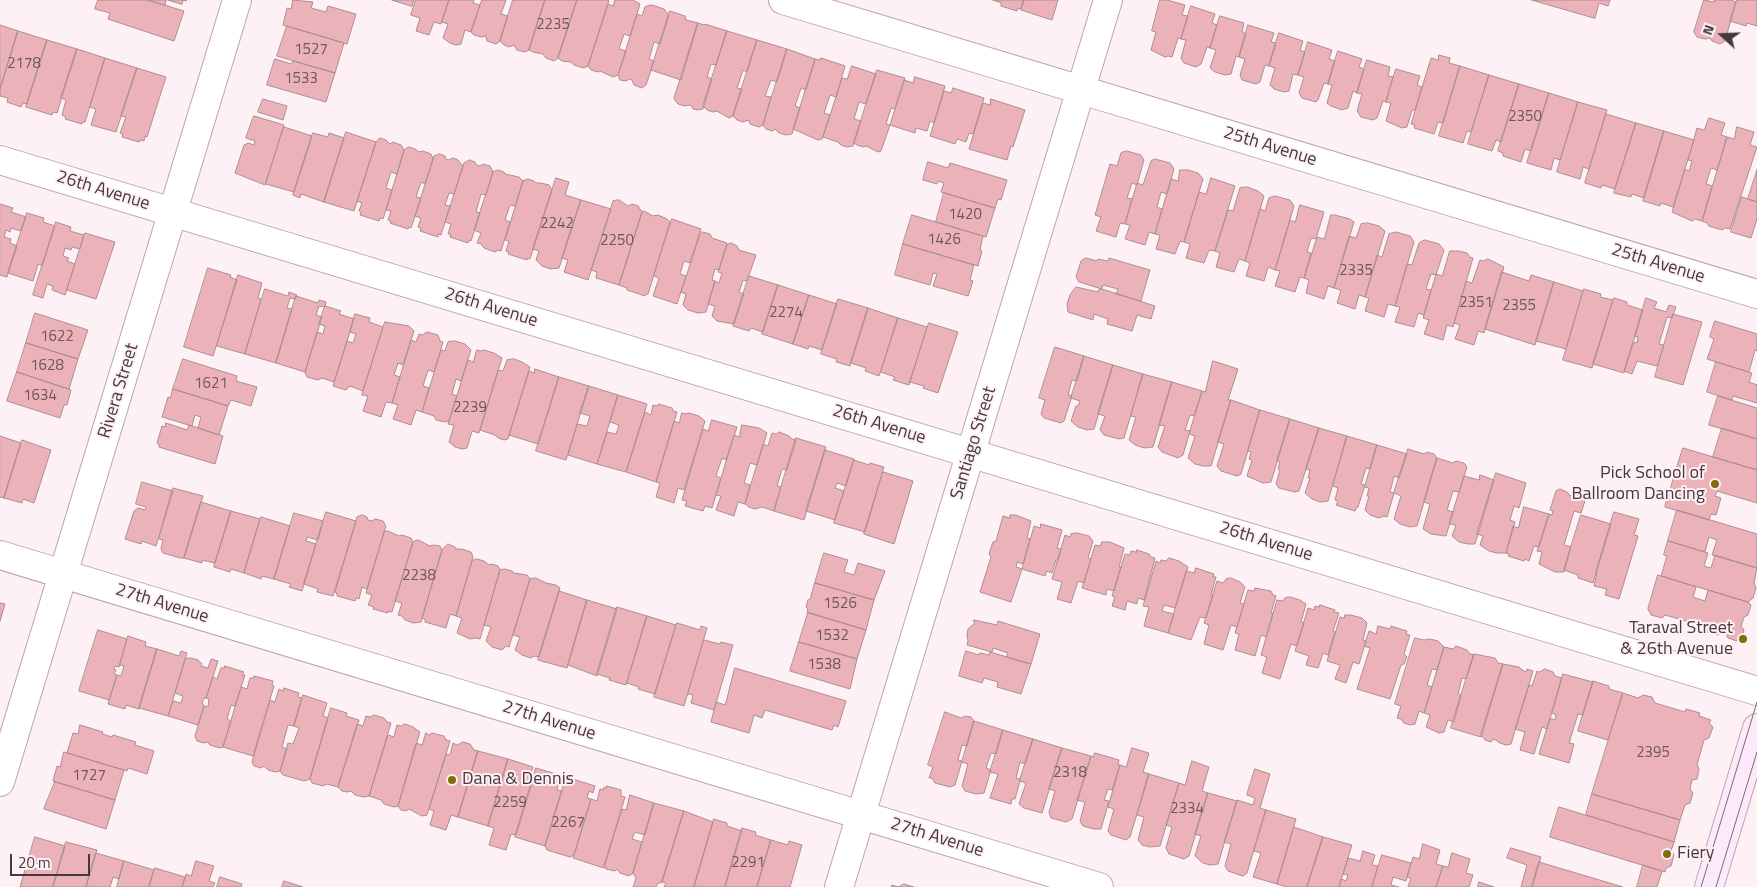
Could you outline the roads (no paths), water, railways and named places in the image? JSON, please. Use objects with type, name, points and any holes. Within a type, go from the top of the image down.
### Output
[{"type":"street","name":"Rivera Street","points":[[0,782],[237,0]]},
{"type":"street","name":"25th Avenue","points":[[783,0],[1757,294]]},
{"type":"street","name":"Santiago Street","points":[[839,887],[1108,0]]},
{"type":"street","name":"26th Avenue","points":[[0,160],[1757,691]]},
{"type":"street","name":"27th Avenue","points":[[0,555],[1099,887]]},
{"type":"street","points":[[1709,887],[1757,728]]},
{"type":"tram line","points":[[1701,887],[1757,702]]},
{"type":"tram line","points":[[1716,887],[1757,752]]},
{"type":"place","name":"Pick School of Ballroom Dancing","points":[[1715,484]]},
{"type":"place","name":"Taraval Street & 26th Avenue","points":[[1743,639]]},
{"type":"place","name":"Dana & Dennis","points":[[452,780]]},
{"type":"place","name":"Fiery","points":[[1667,854]]}]
